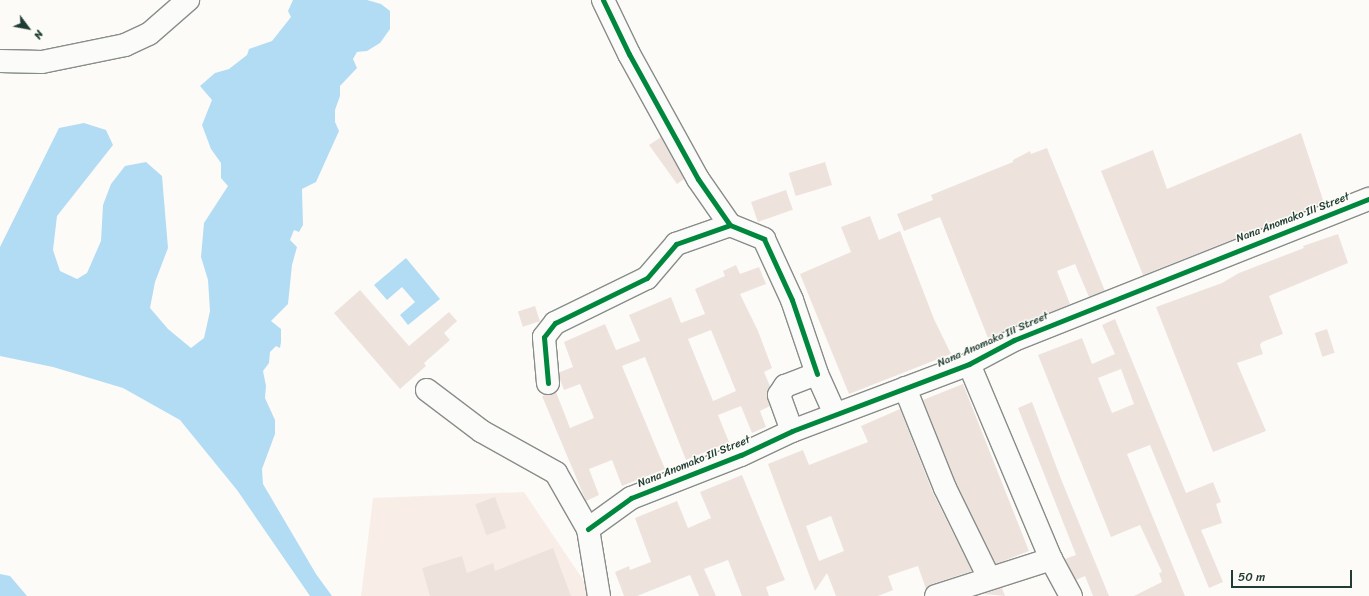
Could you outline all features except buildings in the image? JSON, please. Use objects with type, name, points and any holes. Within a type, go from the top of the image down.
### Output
[{"type":"street","points":[[0,61],[42,62],[125,45],[149,34],[188,0]]},
{"type":"street","points":[[603,0],[630,54],[694,173],[730,225],[764,239],[792,300],[817,374],[835,414]]},
{"type":"street","name":"Nana Anomako III Street","points":[[588,529],[631,498],[741,455],[792,431],[969,364],[1014,340],[1369,199]]},
{"type":"street","points":[[548,383],[544,337],[555,322],[647,278],[676,244],[730,225]]},
{"type":"street","points":[[969,364],[1051,559],[1071,596]]},
{"type":"street","points":[[792,431],[779,395],[780,390],[817,374]]},
{"type":"street","points":[[905,388],[940,476],[989,578]]},
{"type":"street","points":[[427,390],[482,431],[556,473],[588,529],[599,596]]},
{"type":"street","points":[[936,596],[1051,559]]},
{"type":"shaded area","points":[[524,492],[594,596],[361,596],[373,498]]},
{"type":"water","points":[[293,0],[367,0],[381,4],[390,11],[390,29],[380,43],[367,51],[357,52],[353,59],[357,68],[340,86],[340,96],[335,110],[335,122],[339,131],[316,182],[302,189],[303,225],[299,232],[294,230],[290,240],[297,247],[292,265],[288,304],[271,321],[281,329],[280,348],[276,346],[270,352],[269,363],[263,371],[266,386],[265,398],[275,420],[275,434],[262,469],[263,484],[316,574],[332,596],[310,596],[237,490],[180,420],[123,388],[53,367],[0,356],[0,247],[59,128],[84,123],[106,130],[113,145],[57,216],[53,250],[60,271],[77,279],[87,273],[101,241],[103,205],[111,184],[125,166],[146,162],[162,176],[168,248],[155,282],[150,308],[168,329],[191,348],[204,338],[210,311],[208,280],[201,257],[204,223],[228,186],[221,178],[221,163],[211,149],[202,125],[212,100],[200,86],[215,73],[229,69],[247,55],[249,49],[272,41],[291,17],[288,11]]},
{"type":"water","points":[[406,258],[440,299],[408,325],[400,315],[415,302],[402,287],[387,300],[374,285]]},
{"type":"water","points":[[0,574],[10,576],[27,596],[0,596]]},
{"type":"cycle path","points":[[603,0],[629,54],[698,179],[730,225],[764,239],[792,300],[817,374]]},
{"type":"cycle path","points":[[588,529],[631,498],[741,455],[792,431],[969,364],[1014,340],[1369,199]]},
{"type":"cycle path","points":[[548,383],[544,337],[555,323],[647,278],[676,244],[730,225]]}]
